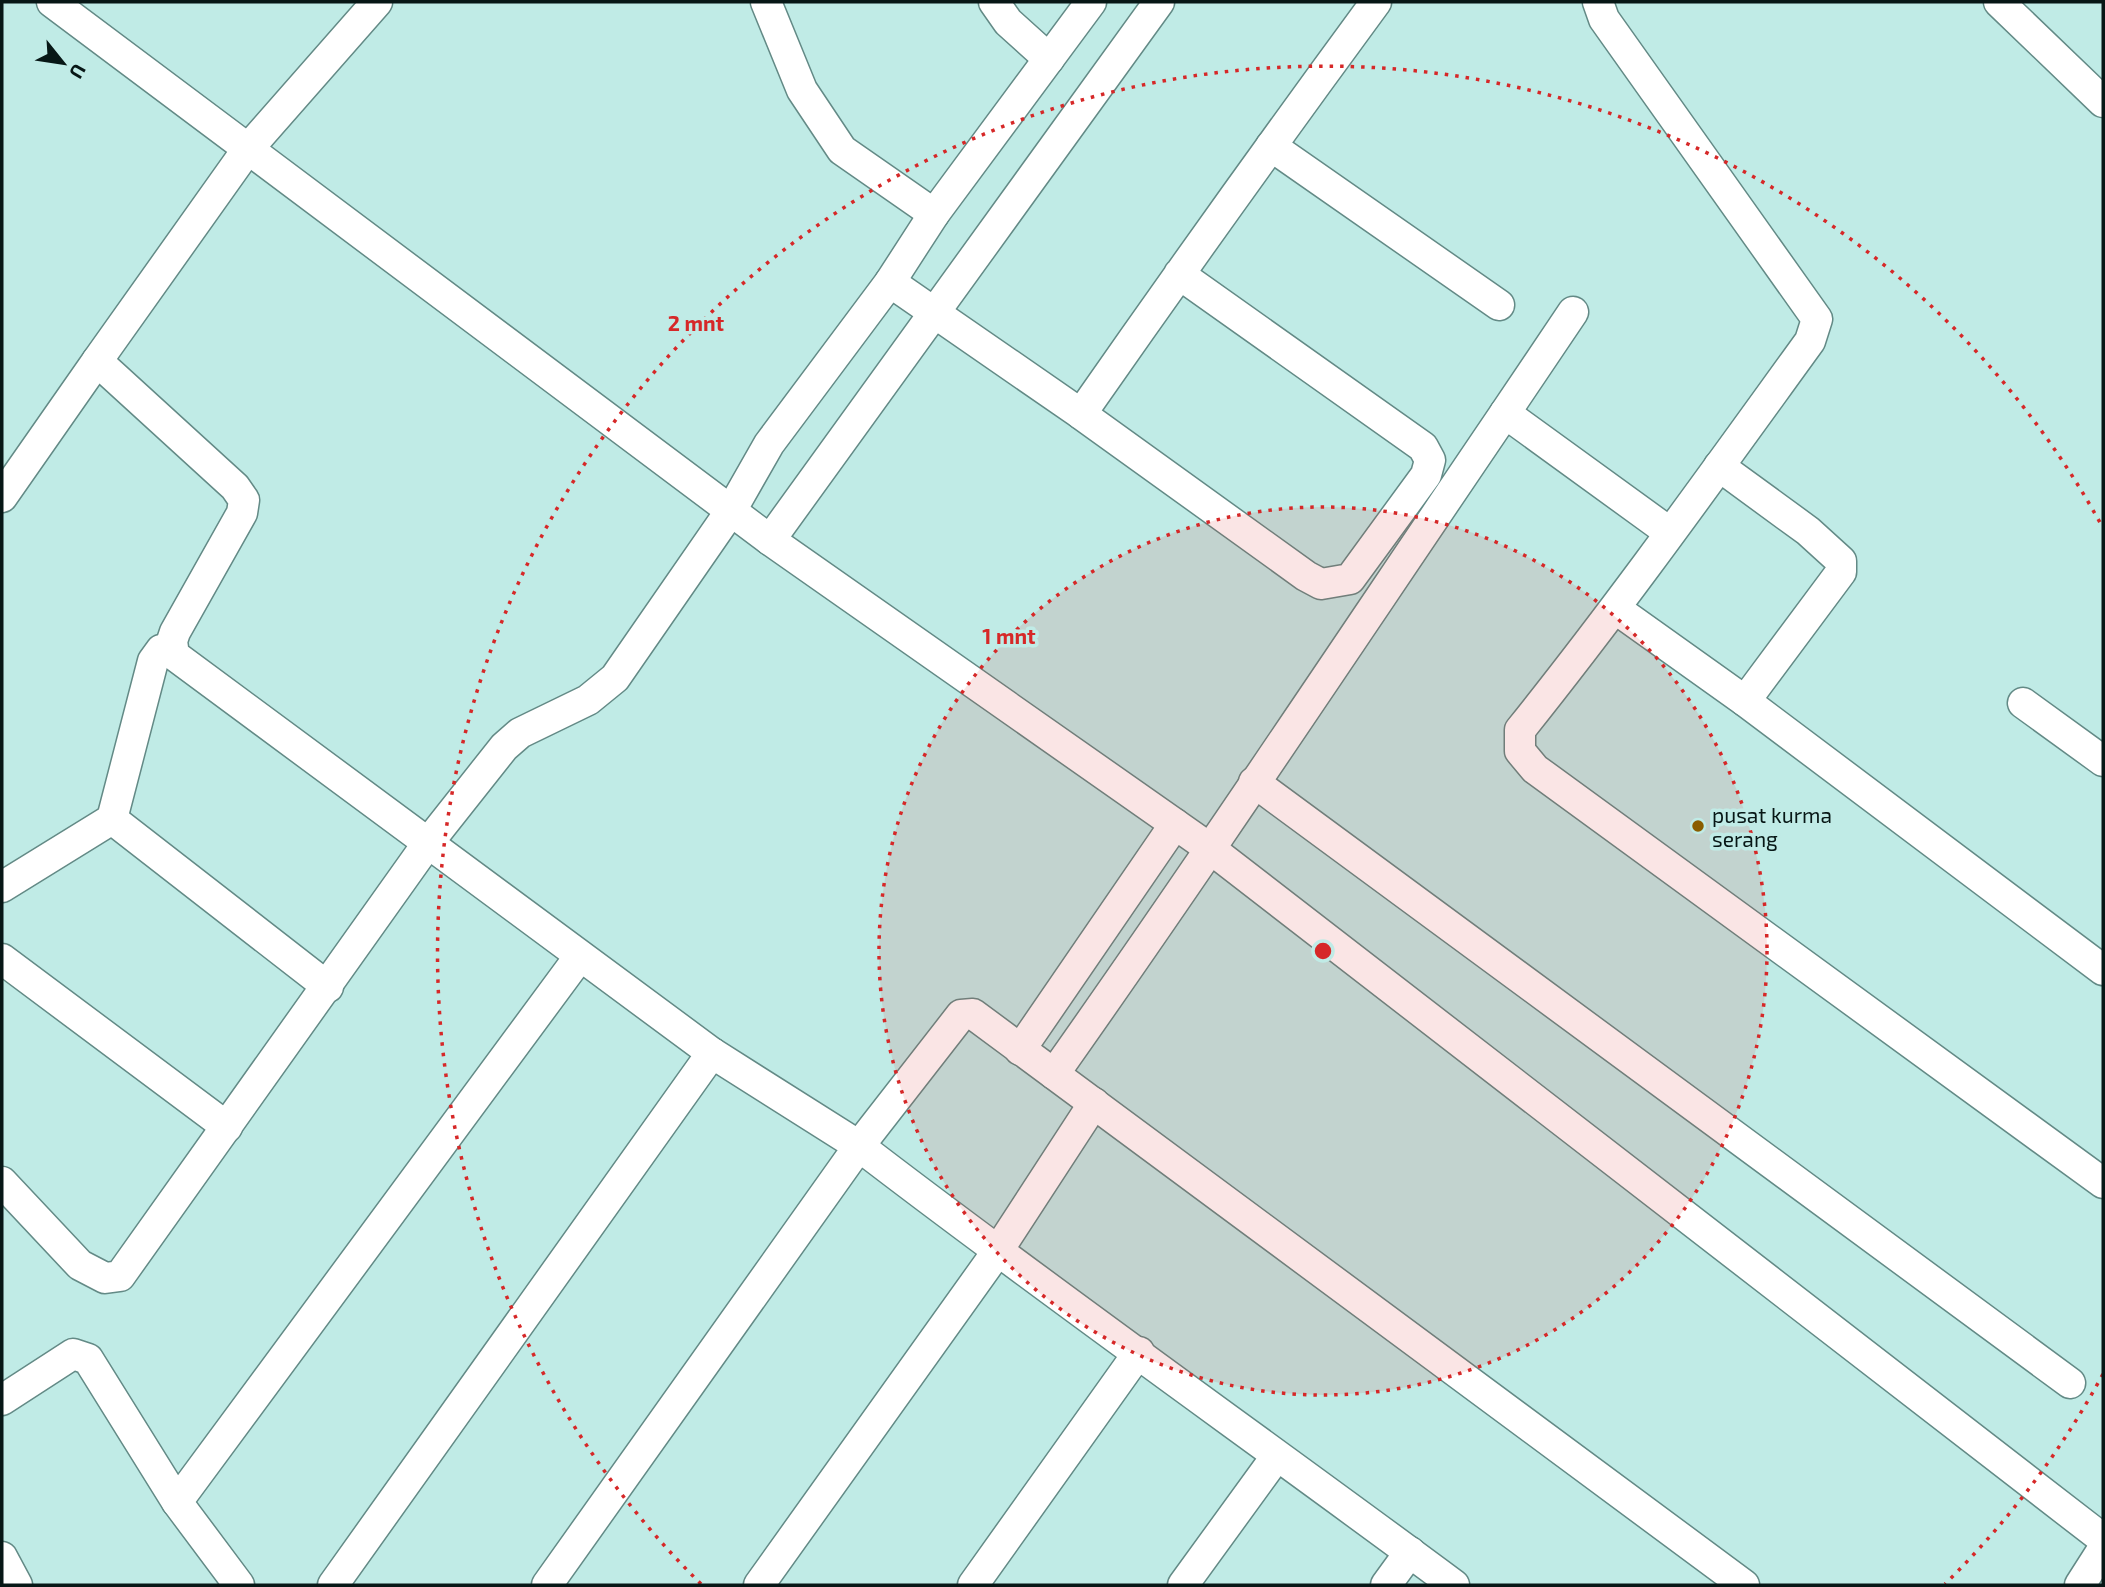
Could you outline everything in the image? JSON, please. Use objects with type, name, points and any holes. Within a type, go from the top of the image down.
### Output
[{"type":"street","points":[[52,2],[770,540],[1212,850],[2103,1539]]},
{"type":"street","points":[[2,497],[247,150],[377,2]]},
{"type":"street","points":[[766,2],[802,90],[842,150],[934,214]]},
{"type":"street","points":[[995,2],[1008,22],[1049,60]]},
{"type":"street","points":[[2,1182],[80,1265],[105,1278],[120,1276],[428,843],[504,747],[520,733],[608,687],[732,509],[769,444],[890,282],[934,214],[1091,2]]},
{"type":"street","points":[[770,540],[1159,2]]},
{"type":"street","points":[[1081,414],[1270,146],[1376,2]]},
{"type":"street","points":[[1598,2],[1604,19],[1817,319],[1810,341],[1668,532],[1616,610],[1520,730],[1520,751],[1535,769],[2103,1183]]},
{"type":"street","points":[[1999,2],[2103,102]]},
{"type":"street","points":[[1270,146],[1499,305]]},
{"type":"street","points":[[890,282],[1321,584],[1350,579],[1426,475],[1430,460],[1423,447],[1179,274]]},
{"type":"street","points":[[1054,1074],[1212,850],[1254,782],[1573,312]]},
{"type":"street","points":[[97,361],[235,488],[244,500],[242,513],[175,632],[172,648],[179,661],[712,1053],[859,1146],[997,1252],[1139,1352],[1276,1457],[1454,1585]]},
{"type":"street","points":[[1505,413],[1668,532]]},
{"type":"street","points":[[1719,466],[1808,531],[1841,561],[1841,572],[1745,701]]},
{"type":"street","points":[[1616,610],[1745,701],[2103,970]]},
{"type":"street","points":[[2,887],[112,819],[153,661],[161,650],[172,648]]},
{"type":"street","points":[[2023,703],[2103,761]]},
{"type":"street","points":[[1254,782],[2070,1382]]},
{"type":"street","points":[[112,819],[328,987]]},
{"type":"street","points":[[1020,1050],[1175,824]]},
{"type":"street","points":[[177,1502],[580,956]]},
{"type":"street","points":[[2,959],[227,1127]]},
{"type":"street","points":[[547,1585],[859,1146],[961,1015],[973,1014],[1744,1585]]},
{"type":"street","points":[[333,1585],[712,1053]]},
{"type":"street","points":[[758,1585],[997,1252],[1094,1103]]},
{"type":"street","points":[[973,1585],[1139,1352]]},
{"type":"street","points":[[2,1400],[73,1354],[88,1359],[177,1502],[239,1585]]},
{"type":"street","points":[[1183,1585],[1276,1457]]},
{"type":"street","points":[[2080,1585],[2103,1549]]},
{"type":"street","points":[[1386,1585],[1410,1552]]},
{"type":"street","points":[[2,1556],[18,1585]]},
{"type":"place","name":"pusat kurma serang","points":[[1698,826]]}]
